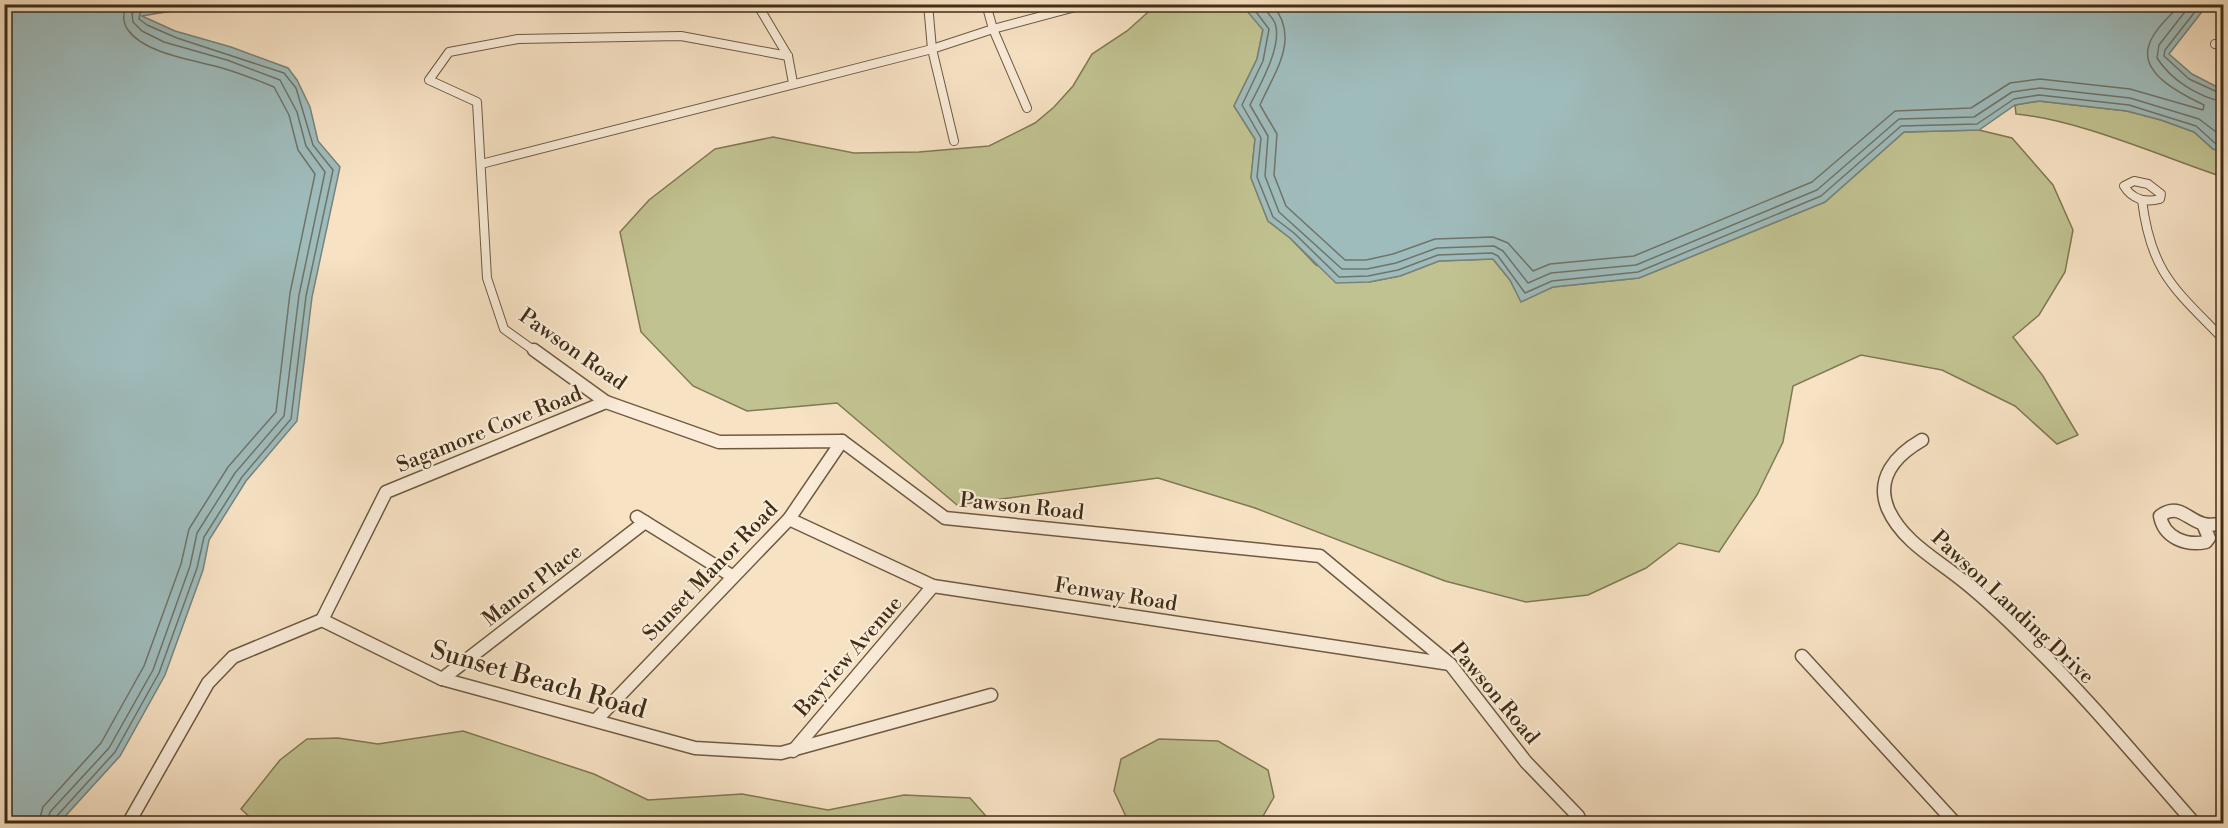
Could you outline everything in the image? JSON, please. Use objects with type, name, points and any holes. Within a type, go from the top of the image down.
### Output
[{"type":"street","points":[[757,4],[788,56],[793,83]]},
{"type":"street","points":[[928,4],[932,49],[954,141]]},
{"type":"street","points":[[986,4],[993,29],[1027,108]]},
{"type":"street","points":[[1045,4],[1048,14]]},
{"type":"street","points":[[481,164],[932,49],[993,29],[1083,5]]},
{"type":"street","name":"Pawson Road","points":[[788,56],[681,36],[518,39],[449,52],[429,80],[477,102],[487,279],[504,329],[606,402],[719,442],[843,441],[945,518],[1320,556],[1450,664],[1526,762],[1583,821]]},
{"type":"street","points":[[2142,200],[2148,241],[2166,278],[2187,304],[2223,340]]},
{"type":"street","name":"Sagamore Cove Road","points":[[322,620],[386,492],[606,402]]},
{"type":"street","name":"Pawson Landing Drive","points":[[1922,440],[1906,448],[1890,464],[1884,490],[1888,508],[1902,531],[1966,583],[2052,664],[2195,824]]},
{"type":"street","name":"Sunset Manor Road","points":[[596,720],[789,519],[843,441]]},
{"type":"street","name":"Fenway Road","points":[[789,519],[933,586],[1450,664]]},
{"type":"street","name":"Manor Place","points":[[442,679],[641,520],[732,576]]},
{"type":"street","points":[[2203,524],[2223,523]]},
{"type":"street","name":"Bayview Avenue","points":[[793,751],[933,586]]},
{"type":"street","points":[[128,824],[208,683],[233,657],[322,620]]},
{"type":"street","name":"Sunset Beach Road","points":[[322,620],[442,679],[695,748],[781,753],[793,751],[991,695]]},
{"type":"street","points":[[1802,656],[1956,824]]},
{"type":"green space","points":[[1156,5],[1242,5],[1263,29],[1257,59],[1234,106],[1255,139],[1251,178],[1268,221],[1290,238],[1316,265],[1369,282],[1400,276],[1439,261],[1493,259],[1510,280],[1521,301],[1553,287],[1639,278],[1825,202],[1904,132],[1979,130],[2012,138],[2053,185],[2073,230],[2065,272],[2039,315],[2013,337],[2043,376],[2078,435],[2057,444],[2015,406],[1942,370],[1861,355],[1793,386],[1783,442],[1757,495],[1719,552],[1679,543],[1646,568],[1588,595],[1526,602],[1445,581],[1255,508],[1158,478],[957,505],[837,403],[747,411],[693,386],[641,332],[620,232],[649,200],[715,149],[773,137],[854,153],[919,152],[989,146],[1035,123],[1054,107],[1073,86],[1092,54],[1127,31]]},
{"type":"green space","points":[[2039,101],[2127,111],[2194,132],[2213,149],[2223,150],[2223,177],[2093,131],[2066,123],[2016,114],[2015,105]]},
{"type":"green space","points":[[463,731],[594,774],[648,800],[742,794],[828,810],[904,795],[970,798],[992,823],[257,824],[241,809],[280,760],[307,739],[338,738],[378,744]]},
{"type":"green space","points":[[1159,739],[1218,741],[1268,770],[1274,797],[1259,823],[1129,823],[1114,791],[1121,759]]},
{"type":"water","points":[[5,4],[393,5],[338,9],[231,5],[142,16],[175,31],[231,47],[288,68],[297,80],[310,107],[318,141],[340,167],[312,297],[297,421],[246,481],[209,540],[203,570],[165,675],[120,756],[59,823],[5,823]]},
{"type":"water","points":[[2208,4],[2169,54],[2192,74],[2223,90],[2223,153],[2213,149],[2194,132],[2127,111],[2039,101],[2015,105],[1979,130],[1904,132],[1825,202],[1639,278],[1553,287],[1521,302],[1510,280],[1493,259],[1439,261],[1400,276],[1369,282],[1336,283],[1290,238],[1268,221],[1251,178],[1255,139],[1234,106],[1257,59],[1263,30],[1242,5]]}]
